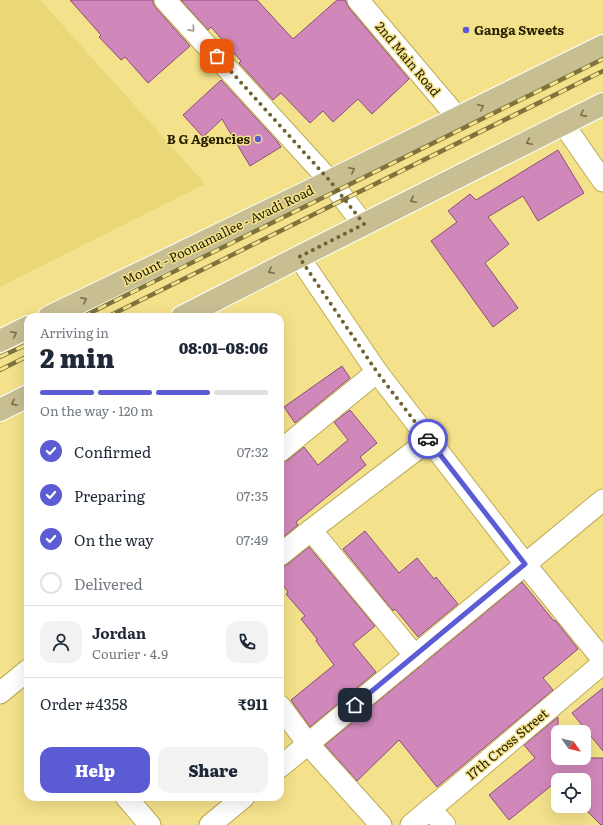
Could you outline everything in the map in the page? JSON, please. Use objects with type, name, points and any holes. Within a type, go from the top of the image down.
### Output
[{"type":"main road","name":"Mount - Poonamallee - Avadi Road","points":[[57,313],[330,181],[603,46]]},
{"type":"main road","points":[[190,313],[603,104]]},
{"type":"main road","points":[[0,340],[24,329]]},
{"type":"main road","points":[[0,410],[24,398]]},
{"type":"street","points":[[165,0],[330,181],[364,224]]},
{"type":"street","name":"2nd Main Road","points":[[358,0],[458,118]]},
{"type":"street","points":[[564,125],[603,181]]},
{"type":"street","points":[[299,257],[377,372],[525,564],[603,660]]},
{"type":"street","points":[[284,448],[377,372]]},
{"type":"street","points":[[284,552],[429,440]]},
{"type":"street","points":[[284,764],[603,500]]},
{"type":"street","points":[[311,530],[415,656]]},
{"type":"street","name":"17th Cross Street","points":[[411,825],[603,663]]},
{"type":"street","points":[[0,694],[24,673]]},
{"type":"street","points":[[284,711],[308,744],[381,825]]},
{"type":"street","points":[[129,801],[150,825]]},
{"type":"street","points":[[210,825],[239,801]]},
{"type":"street","points":[[430,809],[445,825]]},
{"type":"shaded area","points":[[0,0],[40,0],[205,184],[0,287]]},
{"type":"building","points":[[70,0],[153,0],[156,8],[190,46],[148,83],[125,57],[121,60],[99,37],[101,35]]},
{"type":"building","points":[[181,0],[257,0],[293,39],[337,0],[345,0],[349,8],[409,79],[372,114],[358,99],[333,122],[323,111],[310,123],[281,93],[273,100],[239,63],[241,61],[211,27],[208,30]]},
{"type":"building","points":[[221,80],[281,147],[250,166],[222,119],[203,137],[183,115]]},
{"type":"building","points":[[558,150],[584,193],[538,221],[523,196],[488,217],[509,244],[485,263],[518,308],[493,327],[431,241],[457,222],[448,211],[470,194],[476,200]]},
{"type":"building","points":[[342,366],[350,378],[295,423],[284,407]]},
{"type":"building","points":[[350,410],[377,443],[360,457],[366,465],[296,522],[298,525],[284,537],[284,462],[304,447],[318,465],[348,440],[334,422]]},
{"type":"building","points":[[365,531],[399,573],[417,558],[434,579],[436,577],[458,604],[418,637],[395,609],[393,611],[343,549]]},
{"type":"building","points":[[309,547],[375,626],[353,644],[376,672],[310,727],[291,700],[334,665],[316,641],[317,639],[301,619],[305,616],[286,594],[288,592],[284,586],[284,566]]},
{"type":"building","points":[[522,582],[578,649],[543,678],[553,690],[437,787],[399,740],[357,781],[325,745]]},
{"type":"building","points":[[603,688],[603,751],[591,736],[591,725],[582,725],[572,713]]},
{"type":"building","points":[[558,717],[558,725],[551,725],[551,765],[591,765],[591,758],[603,758],[603,825],[601,825],[589,813],[591,813],[591,773],[551,773],[551,786],[509,820],[489,795],[535,758],[524,745]]},
{"type":"railway","points":[[90,313],[603,59]]},
{"type":"railway","points":[[115,313],[603,71]]},
{"type":"railway","points":[[0,357],[24,346]]},
{"type":"railway","points":[[0,370],[24,358]]},
{"type":"way so far","points":[[217,56],[330,181],[364,224],[299,257],[377,372],[428,439]]},
{"type":"place","name":"Ganga Sweets","points":[[466,30]]},
{"type":"place","name":"B G Agencies","points":[[258,139]]},
{"type":"route","points":[[355,705],[525,564],[428,439]]}]
